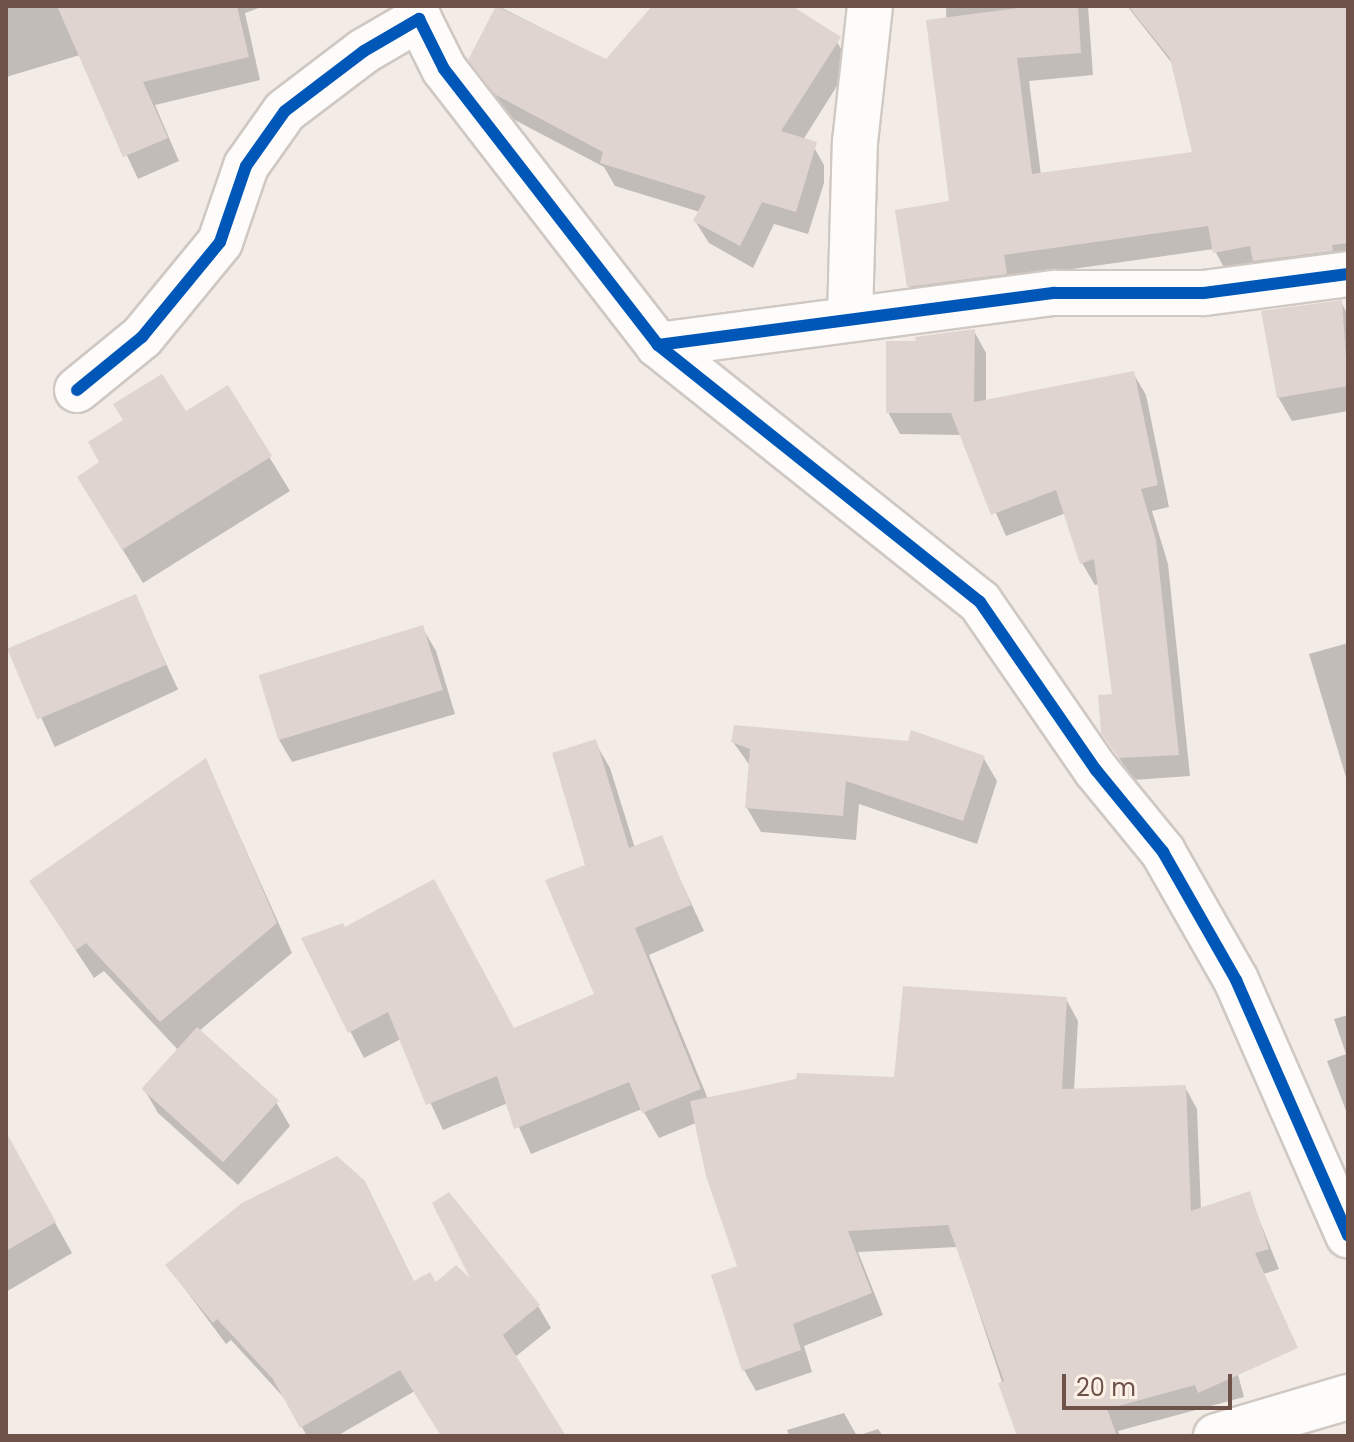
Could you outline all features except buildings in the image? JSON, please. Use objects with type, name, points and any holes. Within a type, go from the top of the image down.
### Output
[{"type":"street","points":[[850,317],[855,142],[870,6]]},
{"type":"street","points":[[77,390],[142,337],[220,242],[246,166],[285,111],[364,51],[426,10],[444,69],[658,345],[980,602],[1096,770],[1163,852],[1236,980],[1348,1235]]},
{"type":"street","points":[[658,345],[850,317],[1055,293],[1204,293],[1348,274]]},
{"type":"street","points":[[1216,1436],[1348,1397]]},
{"type":"cycle path","points":[[77,390],[142,337],[220,242],[246,166],[285,111],[364,51],[419,19],[444,69],[658,345],[980,602],[1096,770],[1163,852],[1236,980],[1348,1235]]},
{"type":"cycle path","points":[[658,345],[1055,293],[1204,293],[1348,274]]}]
